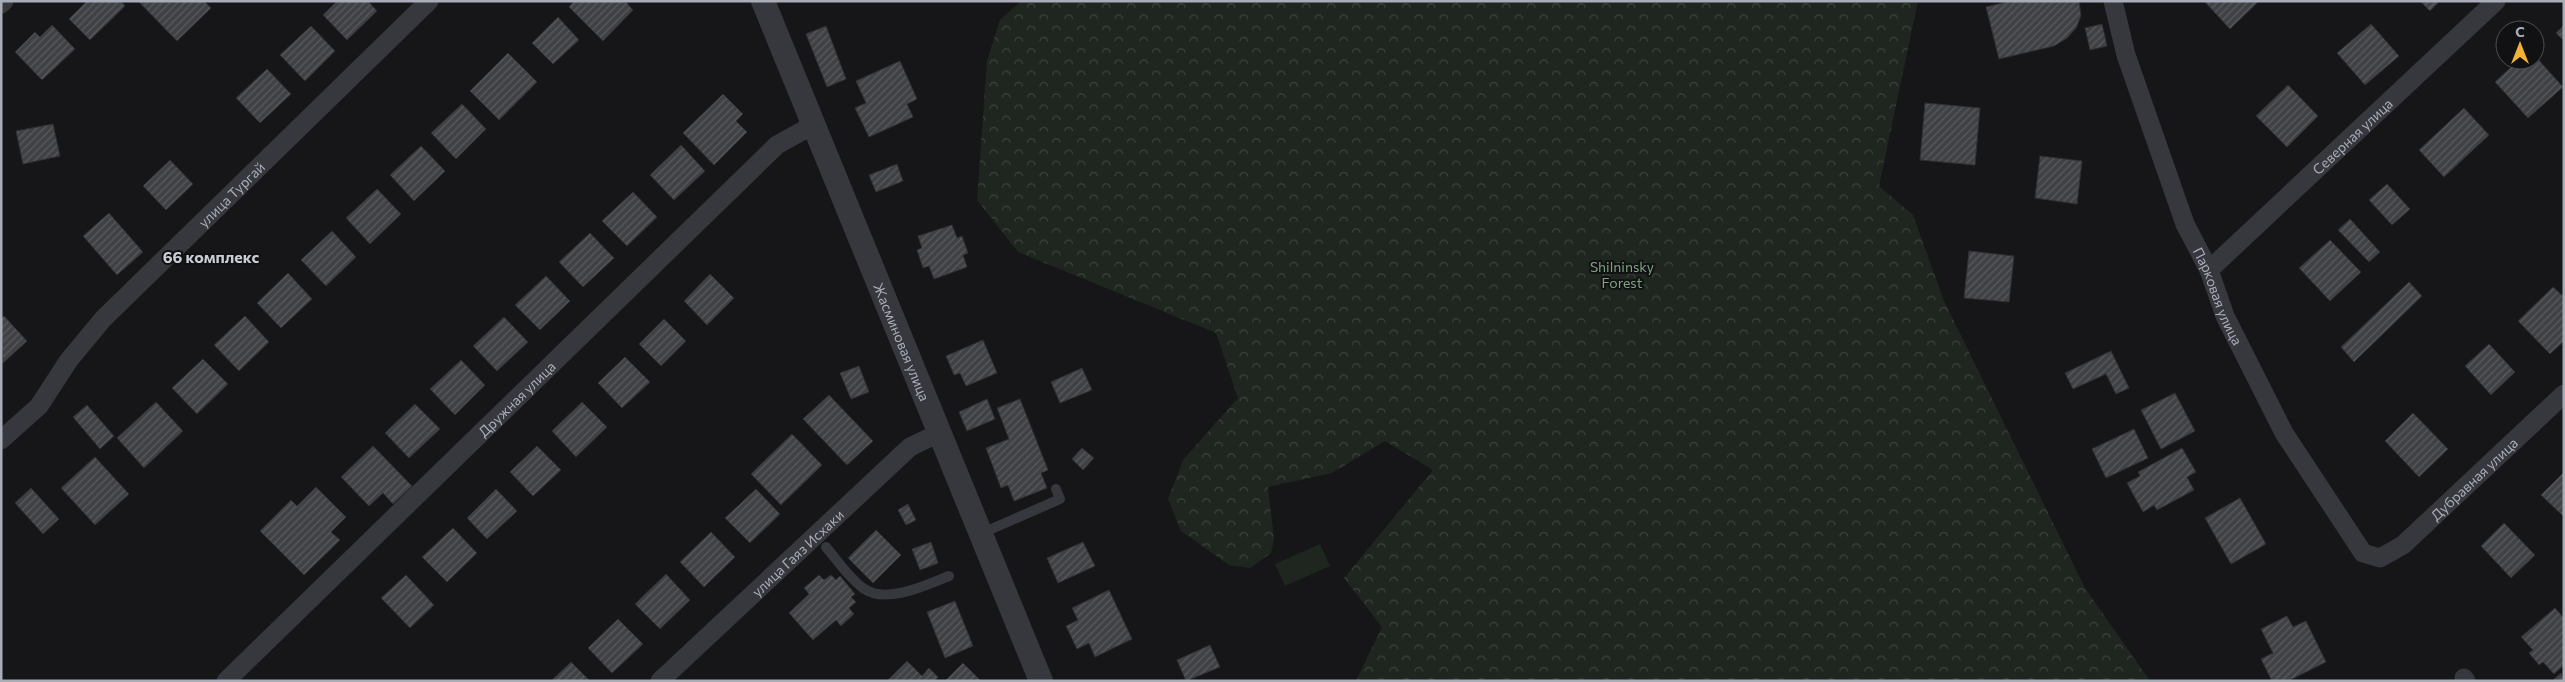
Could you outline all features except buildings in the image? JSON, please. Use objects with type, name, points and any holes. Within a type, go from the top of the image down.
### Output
[{"type":"street","name":"улица Тургай","points":[[1,440],[39,406],[69,360],[103,319],[429,1]]},
{"type":"street","name":"Жасминовая улица","points":[[763,1],[1041,681]]},
{"type":"street","name":"Парковая улица","points":[[2113,1],[2126,55],[2185,224],[2209,270],[2225,316],[2284,433],[2363,553],[2380,558]]},
{"type":"street","name":"Северная улица","points":[[2209,270],[2496,1]]},
{"type":"street","name":"Дружная улица","points":[[226,681],[777,146],[813,125]]},
{"type":"street","name":"Дубравная улица","points":[[2380,558],[2403,545],[2564,394]]},
{"type":"street","name":"улица Гаяз Исхаки","points":[[660,681],[813,535],[910,447],[939,433]]},
{"type":"lane","points":[[980,534],[1060,499],[1056,489]]},
{"type":"lane","points":[[826,547],[863,588],[874,594],[915,590],[949,576]]},
{"type":"green space","name":"Shilninsky Forest","points":[[1021,1],[1918,1],[1879,186],[1913,215],[1944,301],[2085,588],[2150,681],[1356,681],[1382,627],[1344,578],[1433,470],[1385,441],[1332,473],[1268,487],[1274,539],[1271,553],[1250,568],[1229,565],[1181,531],[1168,499],[1183,460],[1238,398],[1216,333],[1018,252],[977,200],[987,61],[1000,20]]},
{"type":"green space","points":[[1320,544],[1330,566],[1285,586],[1275,564]]},
{"type":"district","name":"66 комплекс","points":[[211,256]]}]
